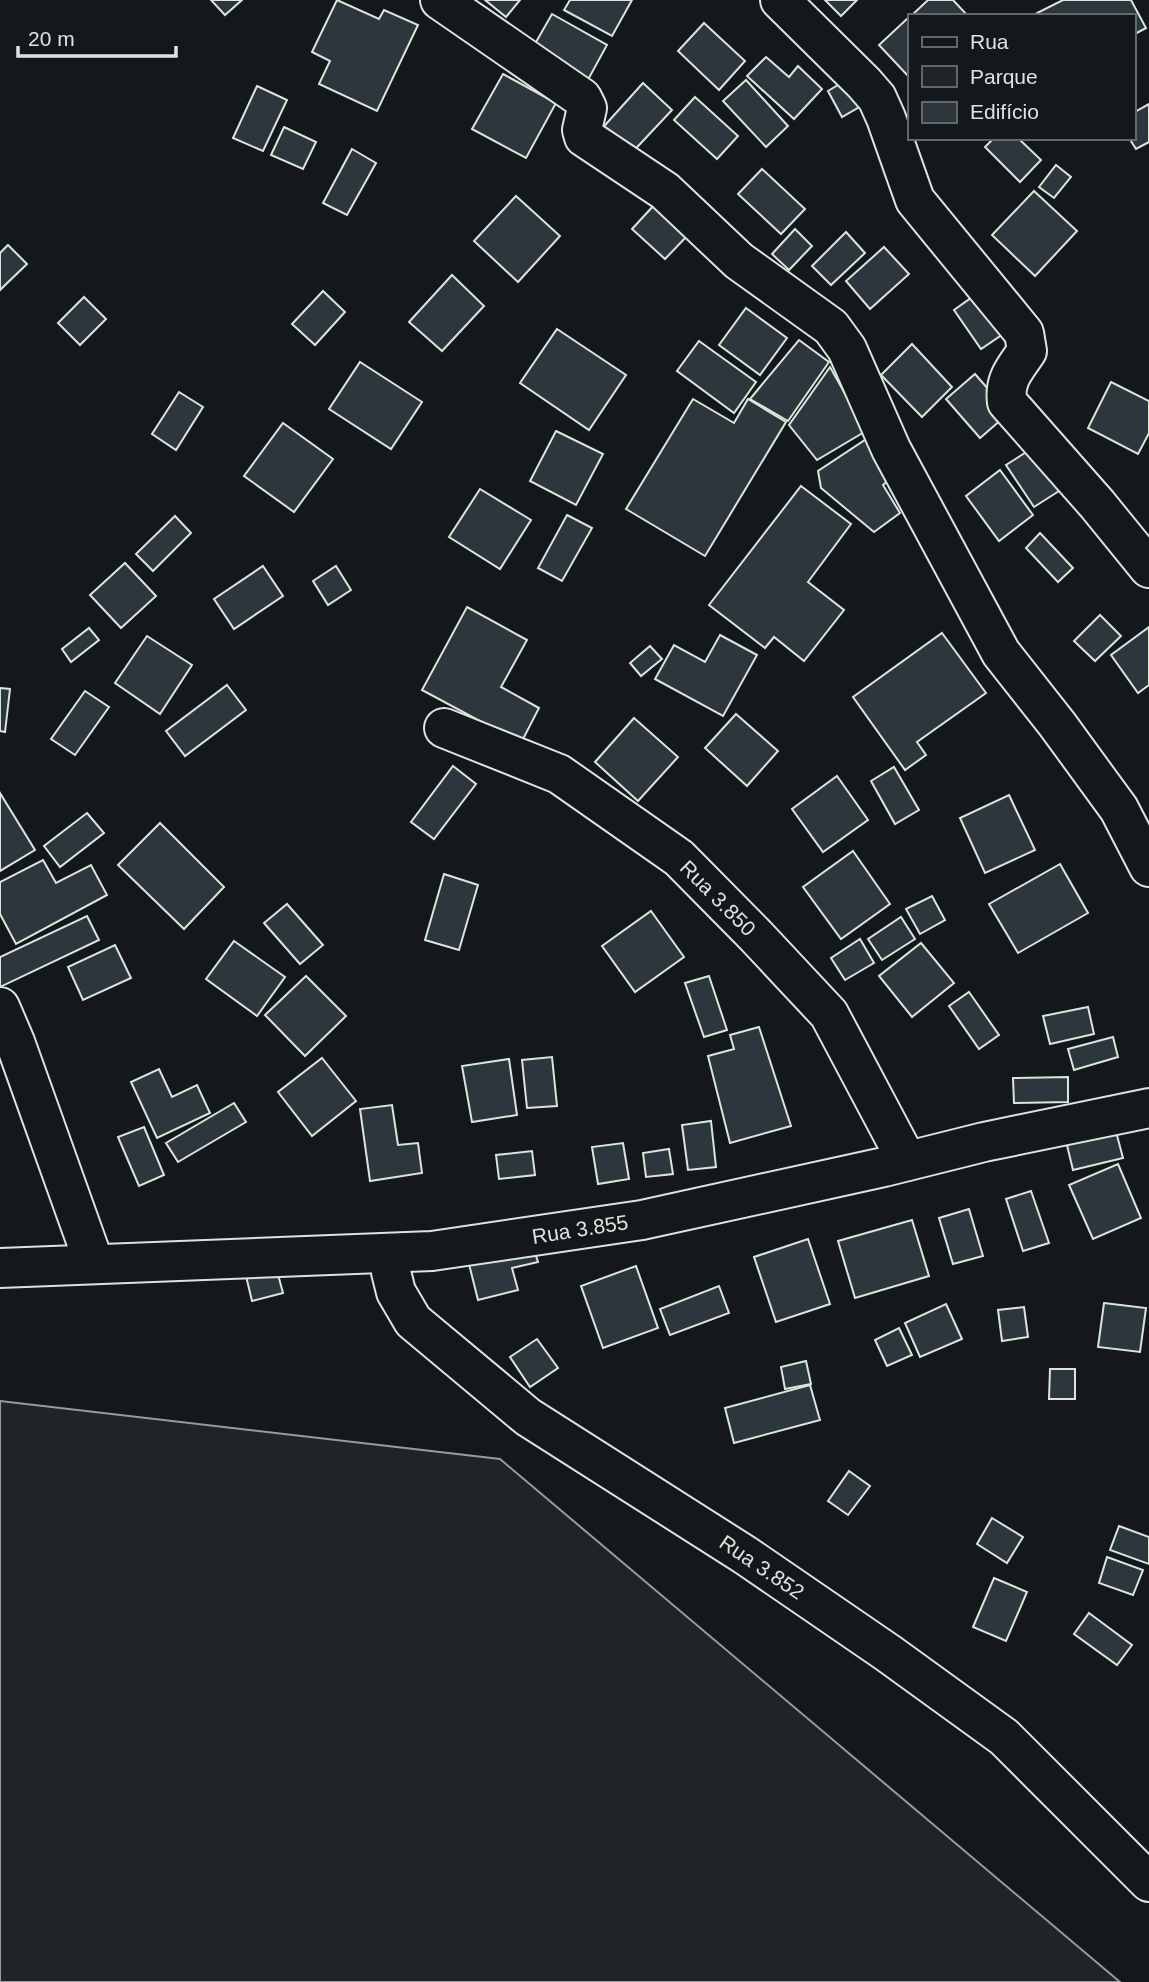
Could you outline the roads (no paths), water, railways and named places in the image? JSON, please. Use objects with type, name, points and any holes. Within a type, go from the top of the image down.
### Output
[{"type":"street","points":[[440,0],[582,98],[587,108],[582,130],[584,137],[665,191],[739,261],[831,327],[847,349],[891,449],[1001,653],[1119,809],[1149,867]]},
{"type":"street","points":[[780,0],[877,98],[915,200],[1024,333],[1027,351],[1005,388],[1007,401],[1097,503],[1149,568]]},
{"type":"street","name":"Rua 3.850","points":[[444,728],[559,774],[680,858],[829,1014],[907,1161]]},
{"type":"street","points":[[0,1007],[94,1263]]},
{"type":"street","name":"Rua 3.855","points":[[0,1268],[432,1251],[642,1220],[984,1142],[1149,1108]]},
{"type":"street","name":"Rua 3.852","points":[[393,1253],[391,1272],[396,1292],[413,1321],[528,1417],[745,1555],[1004,1737],[1149,1882]]}]
